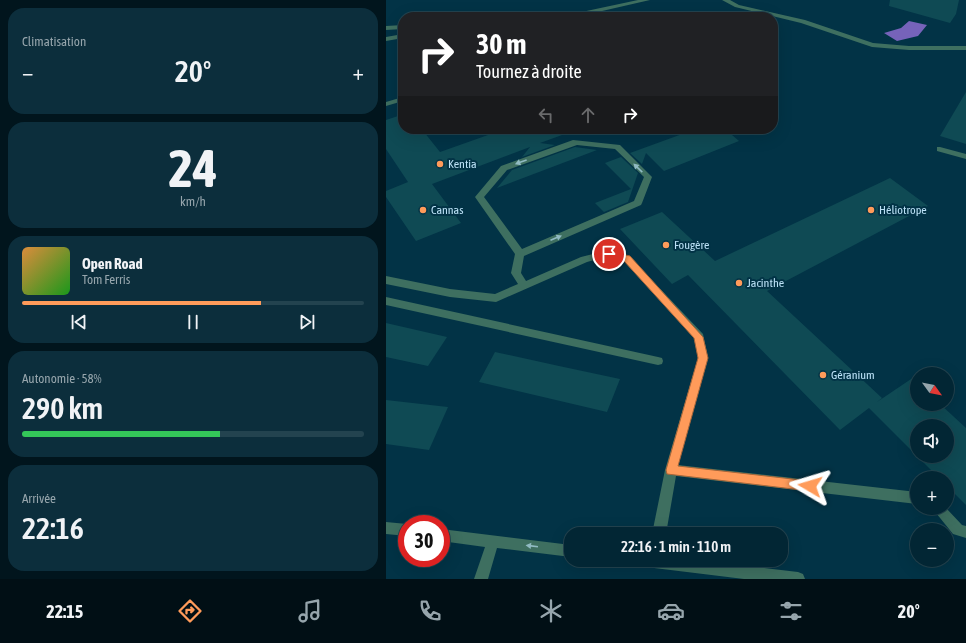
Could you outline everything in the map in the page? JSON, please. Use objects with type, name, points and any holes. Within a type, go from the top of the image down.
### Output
[{"type":"street","points":[[591,12],[647,0]]},
{"type":"street","points":[[725,0],[738,6],[764,12]]},
{"type":"street","points":[[778,15],[803,21],[872,45],[909,48],[966,48]]},
{"type":"street","points":[[388,28],[398,27]]},
{"type":"street","points":[[387,38],[393,30],[388,28]]},
{"type":"street","points":[[387,38],[398,37]]},
{"type":"street","points":[[386,104],[398,100]]},
{"type":"street","points":[[520,254],[638,204],[648,177],[617,147],[576,142],[504,168],[479,197],[520,254],[516,273],[524,285]]},
{"type":"street","points":[[940,149],[966,157]]},
{"type":"street","points":[[386,280],[450,293],[496,298],[584,259],[609,254],[627,259],[699,337],[703,358],[671,470],[660,527]]},
{"type":"street","points":[[386,301],[658,361]]},
{"type":"street","points":[[671,470],[910,497]]},
{"type":"street","points":[[944,515],[958,530],[966,532]]},
{"type":"street","points":[[386,528],[398,529]]},
{"type":"street","points":[[450,536],[564,550]]},
{"type":"street","points":[[481,579],[493,541]]},
{"type":"street","points":[[686,567],[721,574],[798,579]]},
{"type":"shaded area","points":[[909,21],[927,25],[918,36],[897,41],[884,33],[901,28]]},
{"type":"building","points":[[890,0],[959,0],[956,14],[950,23],[889,6]]},
{"type":"building","points":[[966,92],[966,144],[940,136]]},
{"type":"building","points":[[398,116],[398,134],[426,134],[440,152],[491,134],[565,134],[540,143],[555,145],[522,157],[530,147],[432,184],[461,223],[416,241],[386,197],[386,191],[408,182],[386,149],[386,120]]},
{"type":"building","points":[[682,134],[731,134],[739,141],[664,171],[646,153],[642,164],[630,153]]},
{"type":"building","points":[[575,147],[597,150],[497,188],[512,170]]},
{"type":"building","points":[[621,157],[638,173],[628,202],[604,212],[595,203],[631,189],[605,163]]},
{"type":"building","points":[[890,178],[928,206],[767,291],[882,398],[877,402],[910,380],[910,411],[948,411],[966,428],[966,505],[954,493],[954,471],[932,471],[924,463],[954,463],[954,419],[910,419],[910,449],[869,408],[840,430],[688,275],[672,284],[620,229],[662,212],[715,261]]},
{"type":"building","points":[[386,323],[447,337],[428,366],[386,357]]},
{"type":"building","points":[[495,352],[620,379],[607,412],[479,382]]},
{"type":"building","points":[[386,400],[448,407],[429,450],[386,444]]},
{"type":"place","name":"Kentia","points":[[440,164]]},
{"type":"place","name":"Cannas","points":[[423,210]]},
{"type":"place","name":"Héliotrope","points":[[871,210]]},
{"type":"place","name":"Fougère","points":[[666,245]]},
{"type":"place","name":"Jacinthe","points":[[739,283]]},
{"type":"place","name":"Géranium","points":[[823,375]]},
{"type":"route","points":[[609,254],[627,259],[699,337],[703,358],[671,470],[810,486]]}]
